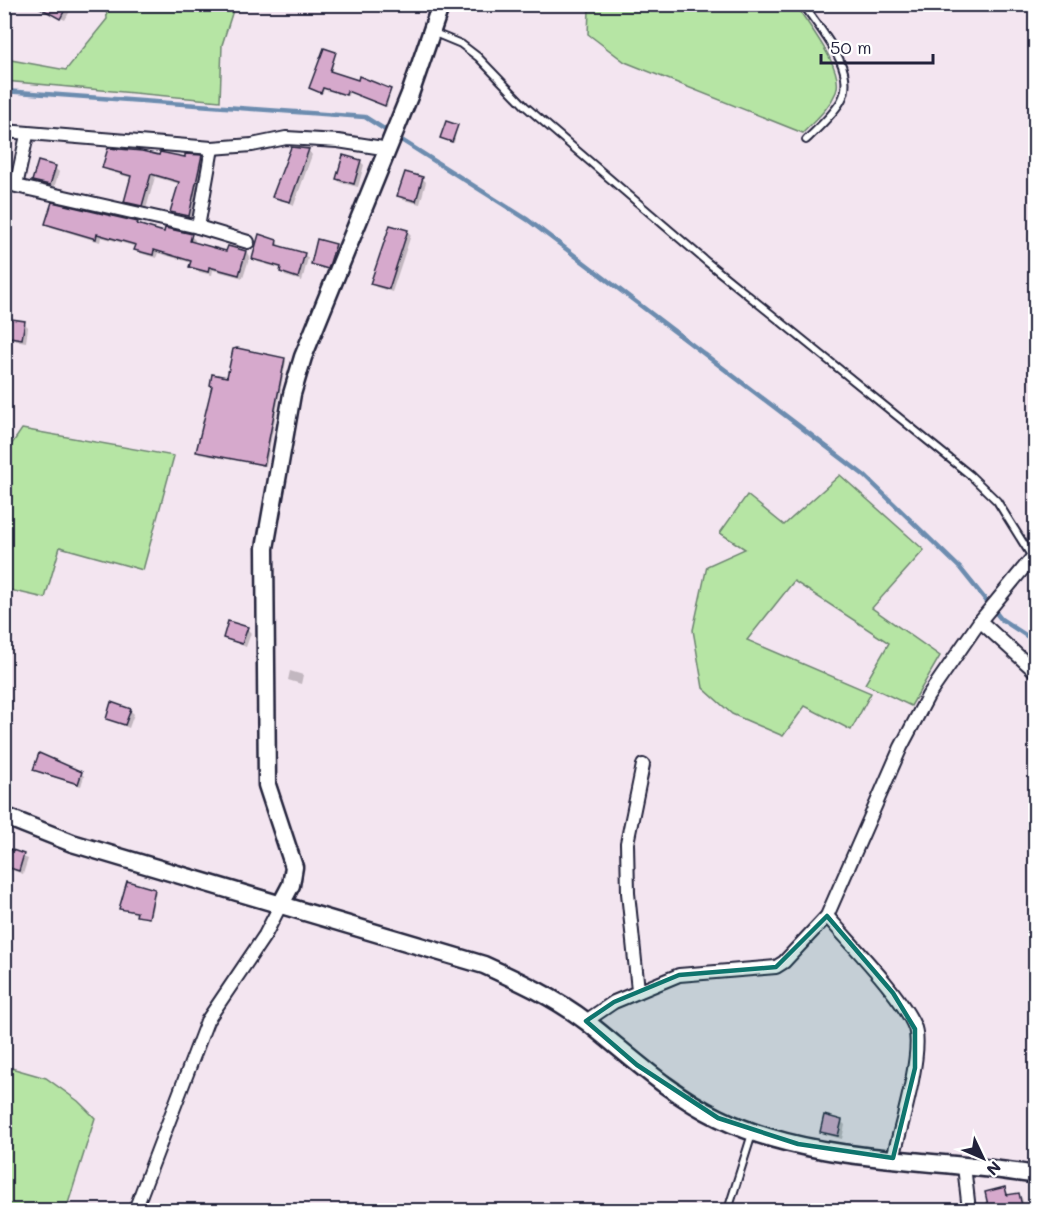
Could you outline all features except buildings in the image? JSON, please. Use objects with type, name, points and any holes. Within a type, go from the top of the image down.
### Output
[{"type":"street","points":[[135,1210],[207,1021],[218,1001],[265,935],[291,885],[294,867],[267,785],[265,548],[292,394],[303,357],[389,149],[441,4]]},
{"type":"street","points":[[4,131],[27,135],[212,148],[252,146],[286,138],[338,141],[389,149]]},
{"type":"street","points":[[27,135],[16,186],[198,227],[248,242]]},
{"type":"street","points":[[198,227],[212,148]]},
{"type":"street","points":[[586,1021],[614,1002],[638,990],[679,975],[776,967],[784,962],[828,916],[902,747],[928,696],[980,621],[1034,555]]},
{"type":"street","points":[[980,621],[1035,672]]},
{"type":"street","points":[[638,990],[628,893],[627,843],[643,765]]},
{"type":"street","points":[[4,816],[72,843],[483,965],[526,984],[586,1021],[637,1065],[683,1097],[718,1118],[753,1133],[808,1146],[1035,1175]]},
{"type":"street","points":[[828,916],[893,993],[915,1029],[915,1068],[893,1158]]},
{"type":"street","points":[[964,1166],[969,1210]]},
{"type":"lane","points":[[802,4],[839,59],[846,80],[842,99],[806,140]]},
{"type":"lane","points":[[432,32],[461,44],[478,57],[525,106],[707,262],[970,475],[997,501],[1034,555]]},
{"type":"lane","points":[[728,1210],[753,1133]]},
{"type":"highlighted area","points":[[827,916],[893,993],[915,1029],[915,1068],[893,1158],[798,1144],[718,1118],[637,1065],[586,1021],[614,1002],[679,975],[776,967]]},
{"type":"green space","points":[[235,4],[222,45],[220,101],[5,81],[5,59],[66,70],[107,19],[106,5]]},
{"type":"green space","points":[[583,4],[796,5],[830,60],[837,82],[836,92],[826,109],[803,133],[625,62],[588,34],[589,10],[582,7]]},
{"type":"green space","points":[[22,429],[174,456],[143,570],[60,547],[45,598],[5,589],[5,454]]},
{"type":"green space","points":[[840,475],[924,550],[872,608],[940,656],[911,706],[865,684],[889,643],[794,581],[747,640],[871,693],[851,730],[805,706],[783,736],[732,714],[703,688],[693,630],[707,566],[745,549],[720,533],[747,495],[784,525]]},
{"type":"green space","points":[[4,1066],[46,1078],[78,1101],[95,1118],[66,1210],[5,1210]]},
{"type":"waterway","points":[[4,91],[365,117],[528,220],[865,476],[960,568],[1001,619],[1036,642]]}]
